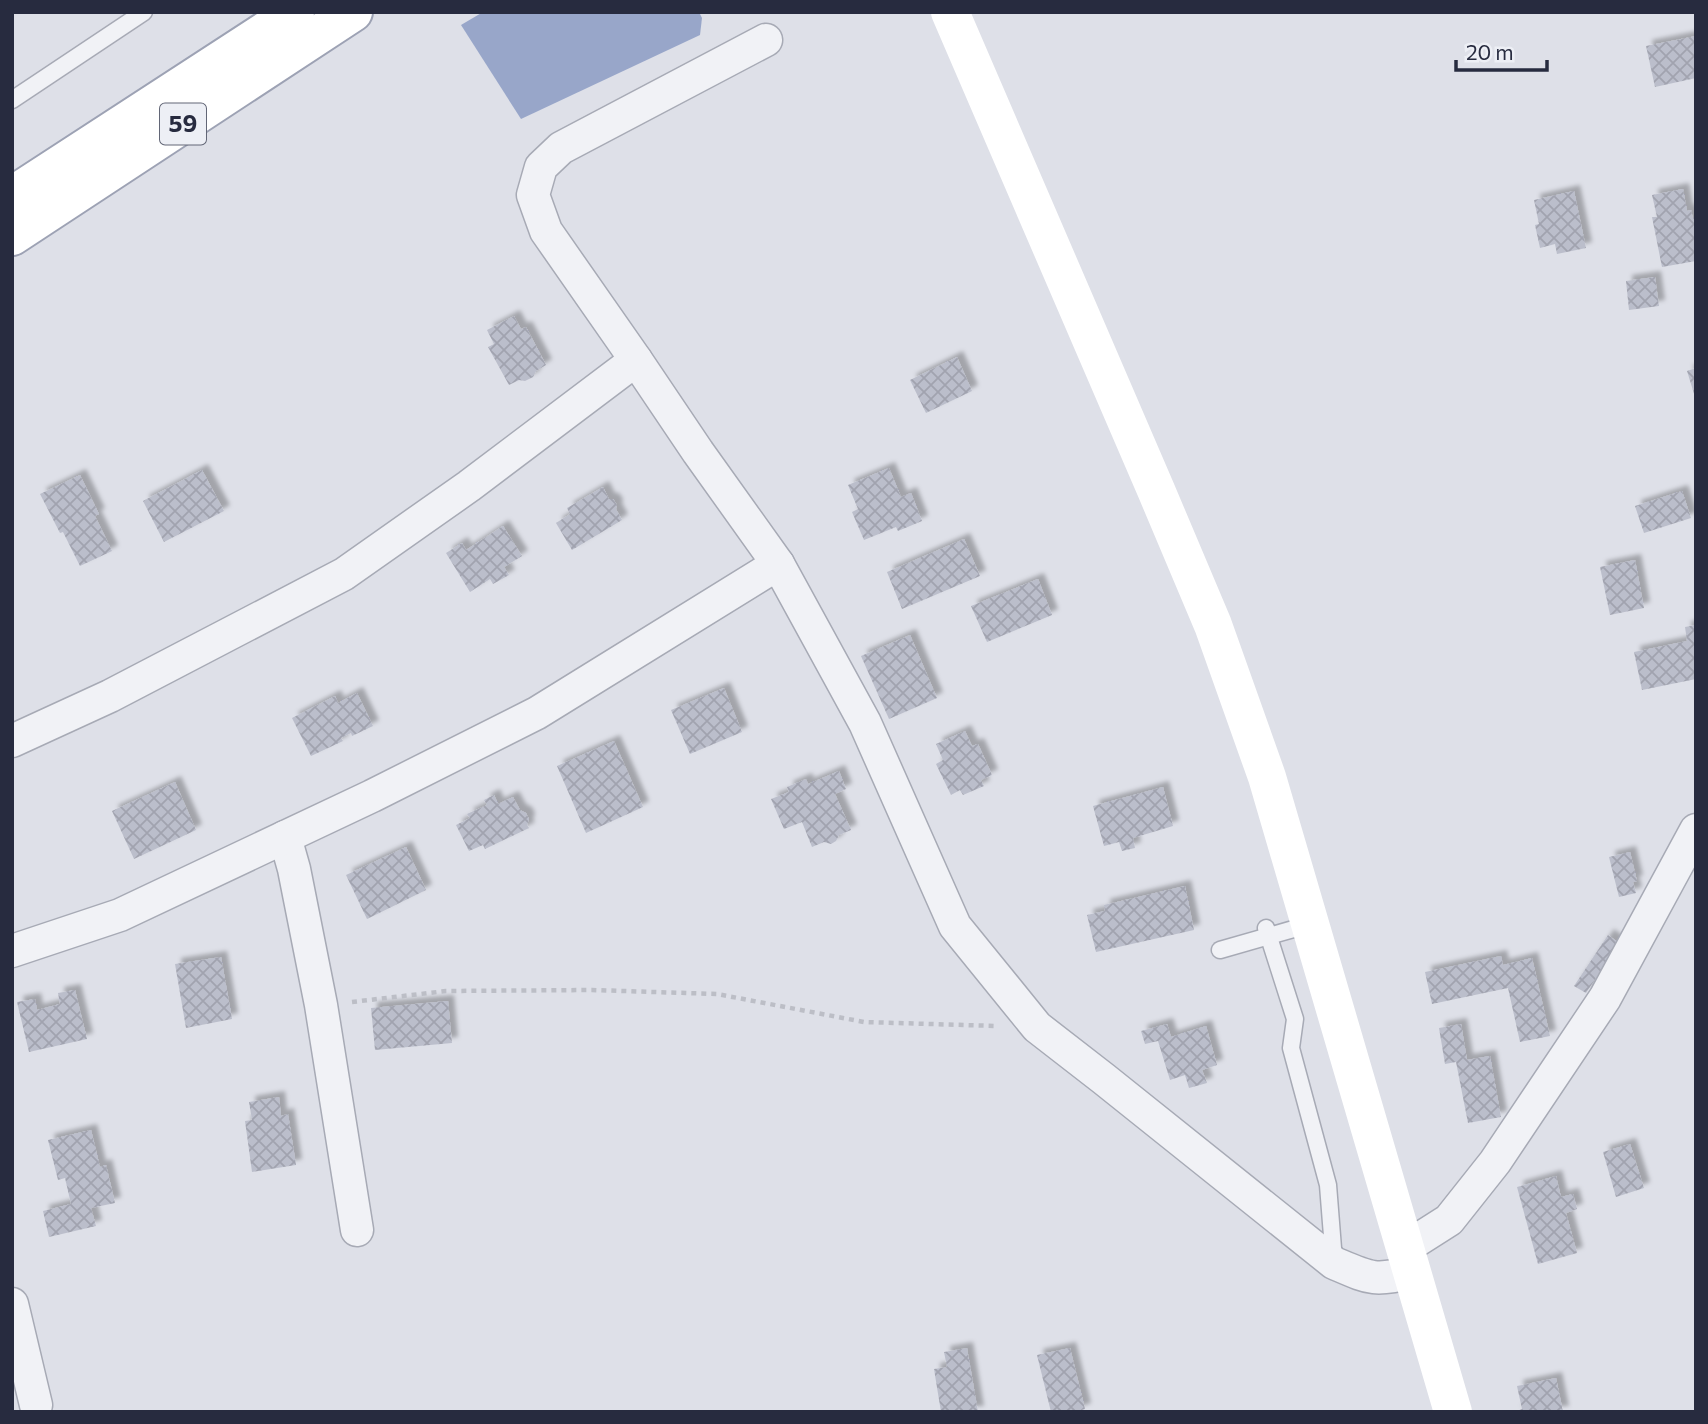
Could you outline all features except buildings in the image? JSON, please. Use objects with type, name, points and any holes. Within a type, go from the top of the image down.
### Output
[{"type":"street","name":"59","points":[[12,196],[295,12]]},
{"type":"street","name":"59","points":[[12,236],[353,12]]},
{"type":"street","points":[[950,12],[1213,625],[1267,778],[1453,1412]]},
{"type":"street","points":[[766,40],[561,148],[541,167],[533,195],[546,231],[778,565],[865,723],[955,926],[1037,1027],[1334,1263],[1365,1277],[1386,1279],[1449,1220],[1495,1162],[1605,998],[1696,830]]},
{"type":"street","points":[[12,741],[110,696],[344,574],[469,486],[636,360]]},
{"type":"street","points":[[12,951],[120,915],[372,796],[537,713],[778,565]]},
{"type":"street","points":[[285,837],[321,1005],[357,1230]]},
{"type":"street","points":[[12,1304],[36,1405]]},
{"type":"lane","points":[[12,100],[144,12]]},
{"type":"lane","points":[[1220,950],[1267,932],[1311,924]]},
{"type":"lane","points":[[1267,932],[1295,1019],[1291,1048],[1328,1185],[1334,1263]]},
{"type":"path","points":[[321,1005],[446,991],[606,990],[718,994],[864,1022],[1037,1027]]},
{"type":"water","points":[[483,12],[699,12],[702,18],[700,35],[521,119],[461,25]]}]
